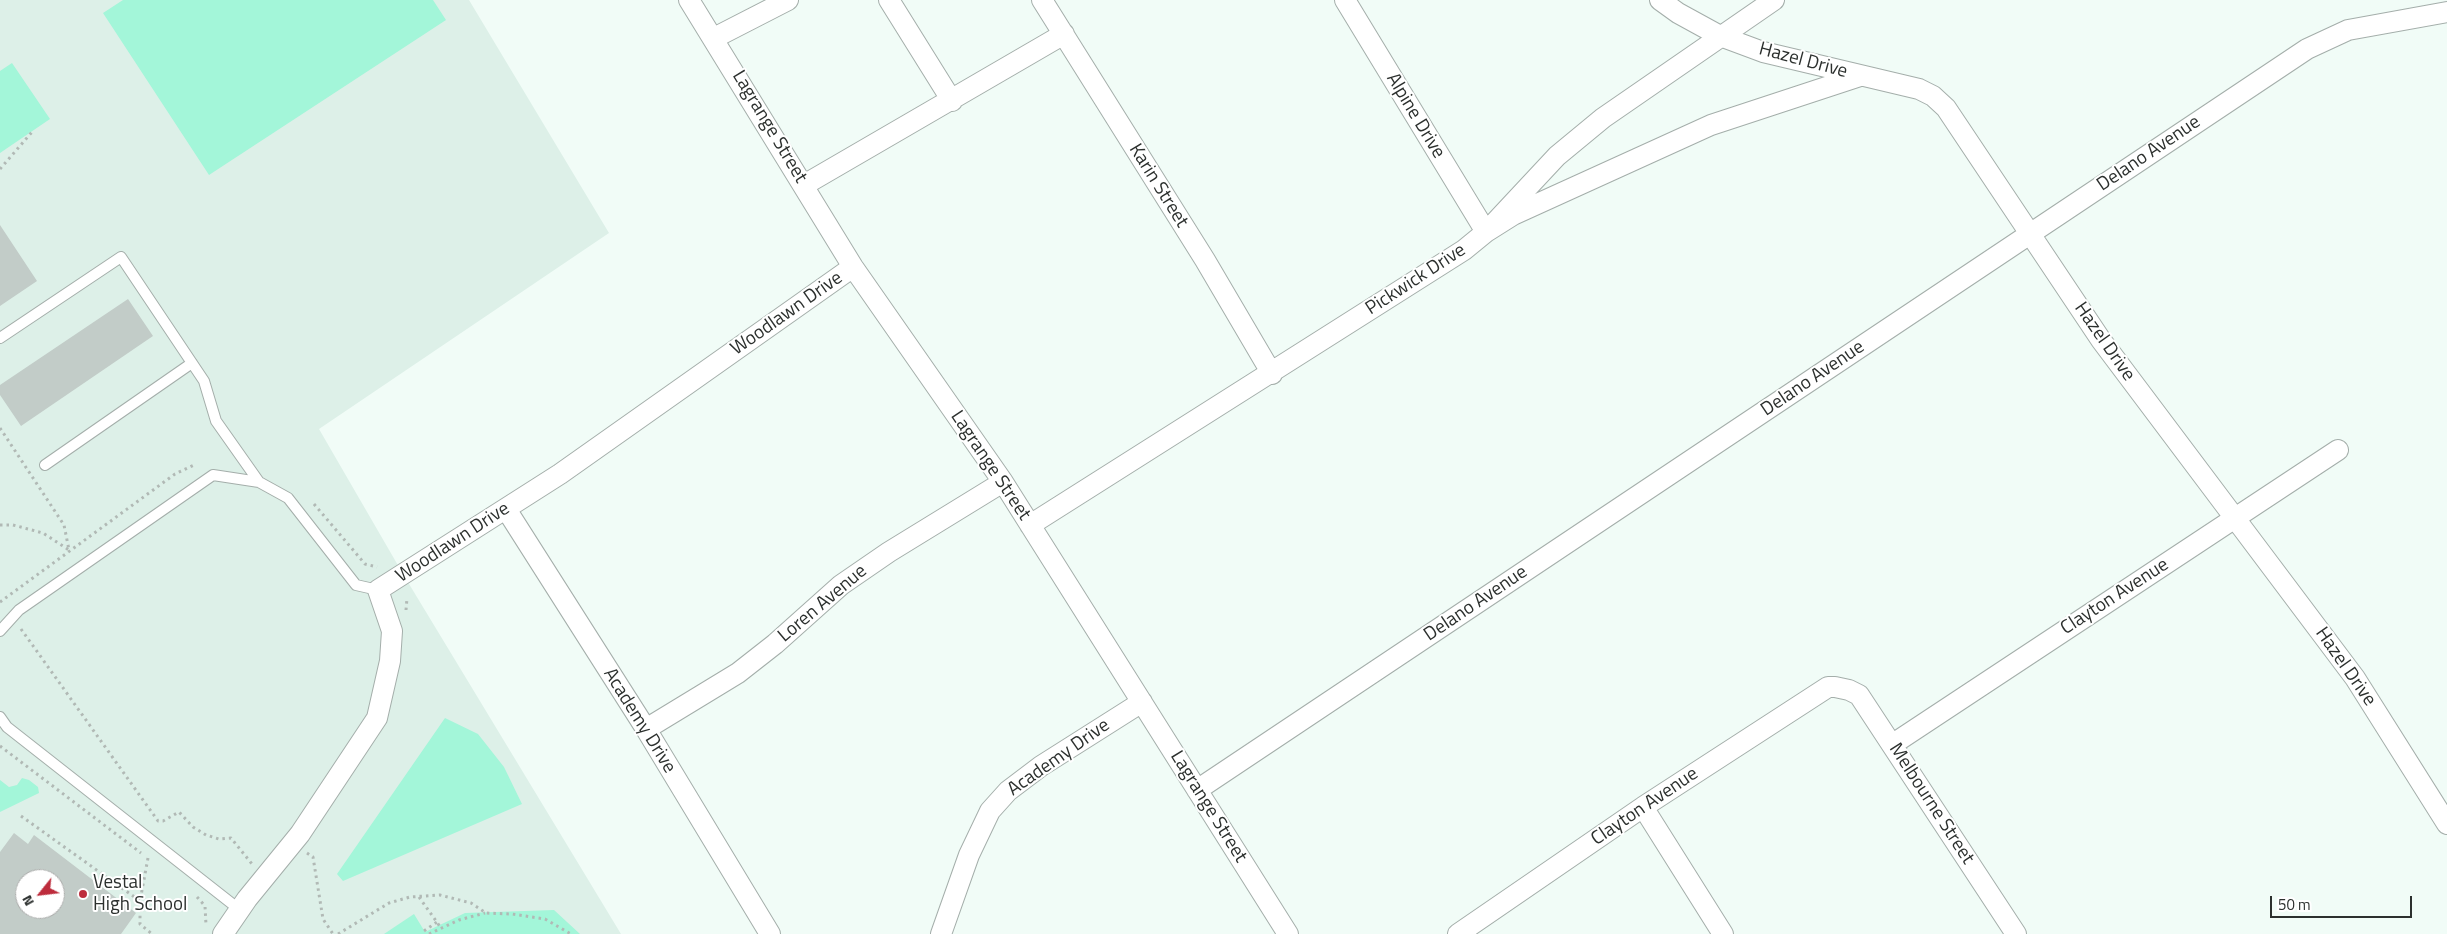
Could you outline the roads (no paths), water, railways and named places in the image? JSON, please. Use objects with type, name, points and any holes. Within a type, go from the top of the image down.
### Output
[{"type":"street","name":"Lagrange Street","points":[[689,0],[853,267],[1003,482],[1288,934]]},
{"type":"street","points":[[714,38],[788,0]]},
{"type":"street","points":[[889,0],[952,101]]},
{"type":"street","name":"Karin Street","points":[[1042,0],[1205,260],[1272,374]]},
{"type":"street","name":"Alpine Drive","points":[[1345,0],[1486,232]]},
{"type":"street","name":"Hazel Drive","points":[[1660,0],[1678,13],[1720,36],[1763,52],[1919,89],[1933,96],[1946,108],[2101,340],[2355,678],[2447,824]]},
{"type":"street","name":"Pickwick Drive","points":[[1030,525],[1272,374],[1464,250],[1486,232],[1556,156],[1603,118],[1774,0]]},
{"type":"street","name":"Delano Avenue","points":[[1197,790],[2307,49],[2348,30],[2447,12]]},
{"type":"street","points":[[804,185],[952,101],[1064,34]]},
{"type":"street","points":[[1486,232],[1513,215],[1711,125],[1860,76]]},
{"type":"street","name":"Woodlawn Drive","points":[[214,931],[240,910],[300,834],[377,718],[390,661],[392,631],[378,590],[560,474],[853,267]]},
{"type":"street","name":"Clayton Avenue","points":[[1893,744],[2338,450]]},
{"type":"street","name":"Loren Avenue","points":[[646,729],[738,673],[775,644],[841,585],[889,552],[1003,482]]},
{"type":"street","name":"Academy Drive","points":[[506,509],[646,729],[770,934]]},
{"type":"street","name":"Clayton Avenue","points":[[1458,934],[1643,807],[1828,687],[1836,687]]},
{"type":"street","name":"Melbourne Street","points":[[1836,687],[1859,695],[1893,744],[2016,934]]},
{"type":"street","name":"Academy Drive","points":[[941,934],[969,855],[990,811],[1008,791],[1041,766],[1142,702]]},
{"type":"street","points":[[1643,807],[1723,934]]},
{"type":"lane","points":[[0,338],[121,257],[204,381],[216,420],[259,482]]},
{"type":"lane","points":[[45,465],[192,363]]},
{"type":"lane","points":[[0,631],[19,610],[213,475],[259,482],[288,498],[356,585],[378,590]]},
{"type":"lane","points":[[0,717],[7,727],[240,910]]},
{"type":"place","name":"Vestal High School","points":[[83,894]]}]
